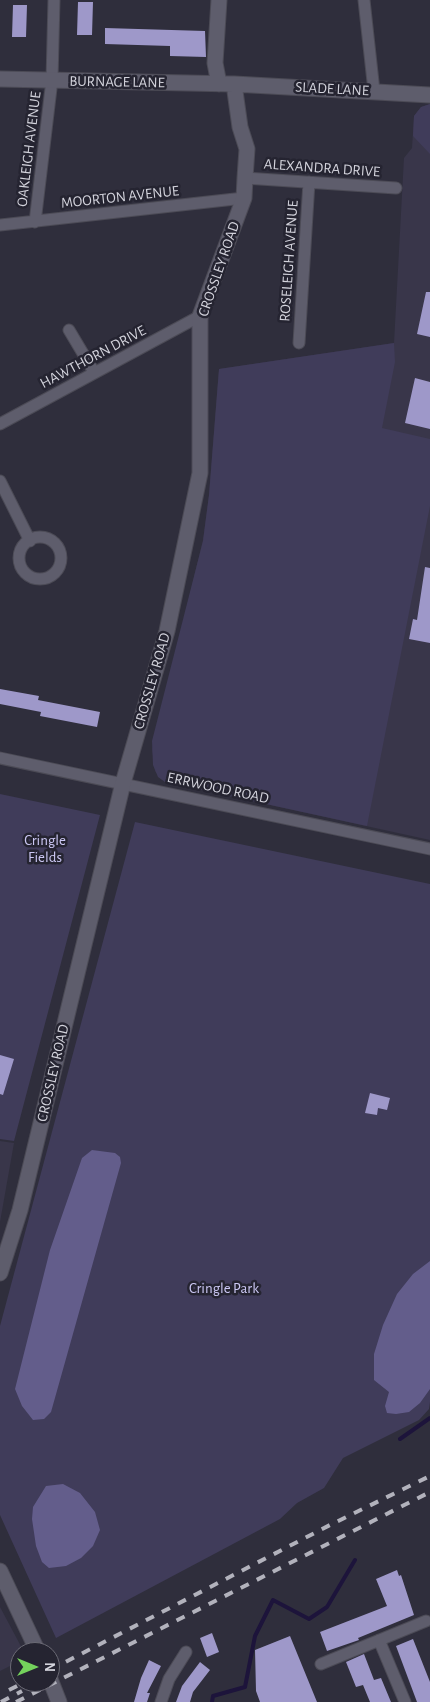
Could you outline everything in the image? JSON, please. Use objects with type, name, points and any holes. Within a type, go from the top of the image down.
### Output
[{"type":"street","name":"OAKLEIGH AVENUE","points":[[35,222],[52,80],[54,0]]},
{"type":"street","name":"CROSSLEY ROAD","points":[[0,1273],[20,1210],[122,783],[167,631],[200,473],[200,316],[244,198],[247,149],[227,84],[215,63],[219,0]]},
{"type":"street","points":[[364,0],[374,91]]},
{"type":"street","name":"BURNAGE LANE","points":[[0,79],[227,84]]},
{"type":"street","name":"SLADE LANE","points":[[227,84],[430,95]]},
{"type":"street","name":"ALEXANDRA DRIVE","points":[[245,178],[396,188]]},
{"type":"street","name":"ROSELEIGH AVENUE","points":[[299,343],[309,182]]},
{"type":"street","name":"MOORTON AVENUE","points":[[0,226],[244,198]]},
{"type":"street","name":"HAWTHORN DRIVE","points":[[0,424],[200,316]]},
{"type":"street","points":[[69,330],[94,372]]},
{"type":"street","points":[[0,481],[30,541]]},
{"type":"street","name":"ERRWOOD ROAD","points":[[0,758],[430,848]]},
{"type":"street","points":[[0,1571],[33,1642]]},
{"type":"street","points":[[321,1664],[426,1621]]},
{"type":"street","points":[[380,1640],[405,1702]]},
{"type":"street","points":[[161,1702],[169,1679],[186,1652]]},
{"type":"shaded area","points":[[430,104],[430,840],[165,782],[155,771],[152,749],[203,540],[209,495],[219,369],[394,343],[404,158],[412,148],[414,116],[421,107]]},
{"type":"shaded area","points":[[0,1141],[14,1143],[0,1222]]},
{"type":"shaded area","points":[[92,1150],[115,1153],[120,1157],[121,1163],[51,1412],[44,1419],[33,1420],[22,1406],[15,1389],[50,1250],[82,1158]]},
{"type":"shaded area","points":[[430,1261],[430,1389],[420,1403],[409,1412],[387,1413],[385,1406],[389,1392],[374,1380],[374,1354],[383,1325],[397,1294],[413,1274]]},
{"type":"shaded area","points":[[63,1484],[80,1493],[95,1512],[100,1530],[93,1546],[81,1558],[66,1566],[49,1568],[42,1562],[36,1546],[32,1519],[33,1507],[46,1486]]},
{"type":"shaded area","points":[[0,1607],[19,1642],[10,1642],[10,1666],[0,1671]]},
{"type":"green space","points":[[430,104],[430,154],[413,136],[414,116],[421,107]]},
{"type":"green space","points":[[394,343],[395,362],[382,428],[430,439],[430,506],[367,826],[165,782],[158,777],[153,765],[152,741],[203,541],[209,495],[219,369]]},
{"type":"green space","name":"Cringle Fields","points":[[0,794],[100,815],[14,1141],[0,1139]]},
{"type":"green space","name":"Cringle Park","points":[[135,822],[430,884],[430,1402],[429,1409],[419,1420],[343,1458],[324,1488],[297,1503],[280,1519],[56,1638],[0,1515],[0,1326]]},
{"type":"building","points":[[78,2],[93,2],[92,35],[77,35]]},
{"type":"building","points":[[13,5],[27,5],[26,37],[12,37]]},
{"type":"building","points":[[105,28],[205,31],[206,57],[170,56],[170,46],[105,44]]},
{"type":"building","points":[[426,292],[430,292],[430,337],[417,334]]},
{"type":"building","points":[[415,378],[430,382],[430,429],[405,423]]},
{"type":"building","points":[[425,567],[430,568],[430,643],[409,639],[413,619],[417,620]]},
{"type":"building","points":[[0,689],[39,696],[38,700],[100,712],[97,727],[40,716],[41,712],[0,704]]},
{"type":"building","points":[[0,1055],[14,1059],[3,1095],[0,1094]]},
{"type":"building","points":[[370,1093],[390,1098],[387,1110],[378,1108],[377,1115],[365,1113]]},
{"type":"building","points":[[397,1570],[399,1576],[401,1575],[414,1615],[358,1638],[359,1640],[327,1651],[320,1632],[387,1606],[376,1579]]},
{"type":"building","points":[[212,1633],[219,1652],[207,1657],[200,1638]]},
{"type":"building","points":[[290,1636],[317,1702],[260,1702],[256,1691],[255,1650]]},
{"type":"building","points":[[413,1639],[430,1682],[430,1702],[417,1702],[396,1646]]},
{"type":"building","points":[[364,1654],[374,1680],[381,1678],[391,1702],[370,1702],[363,1685],[356,1687],[346,1662]]},
{"type":"building","points":[[149,1660],[161,1666],[147,1693],[150,1693],[147,1702],[134,1702],[141,1678]]},
{"type":"building","points":[[200,1662],[210,1670],[193,1692],[190,1702],[176,1702],[182,1686]]},
{"type":"waterway","points":[[400,1439],[430,1418]]},
{"type":"waterway","points":[[212,1702],[213,1696],[245,1687],[255,1636],[273,1600],[309,1619],[327,1607],[355,1560]]},
{"type":"railway","points":[[60,1665],[330,1525],[430,1476]]},
{"type":"railway","points":[[16,1702],[430,1492]]},
{"type":"railway","points":[[1,1702],[20,1692]]}]
